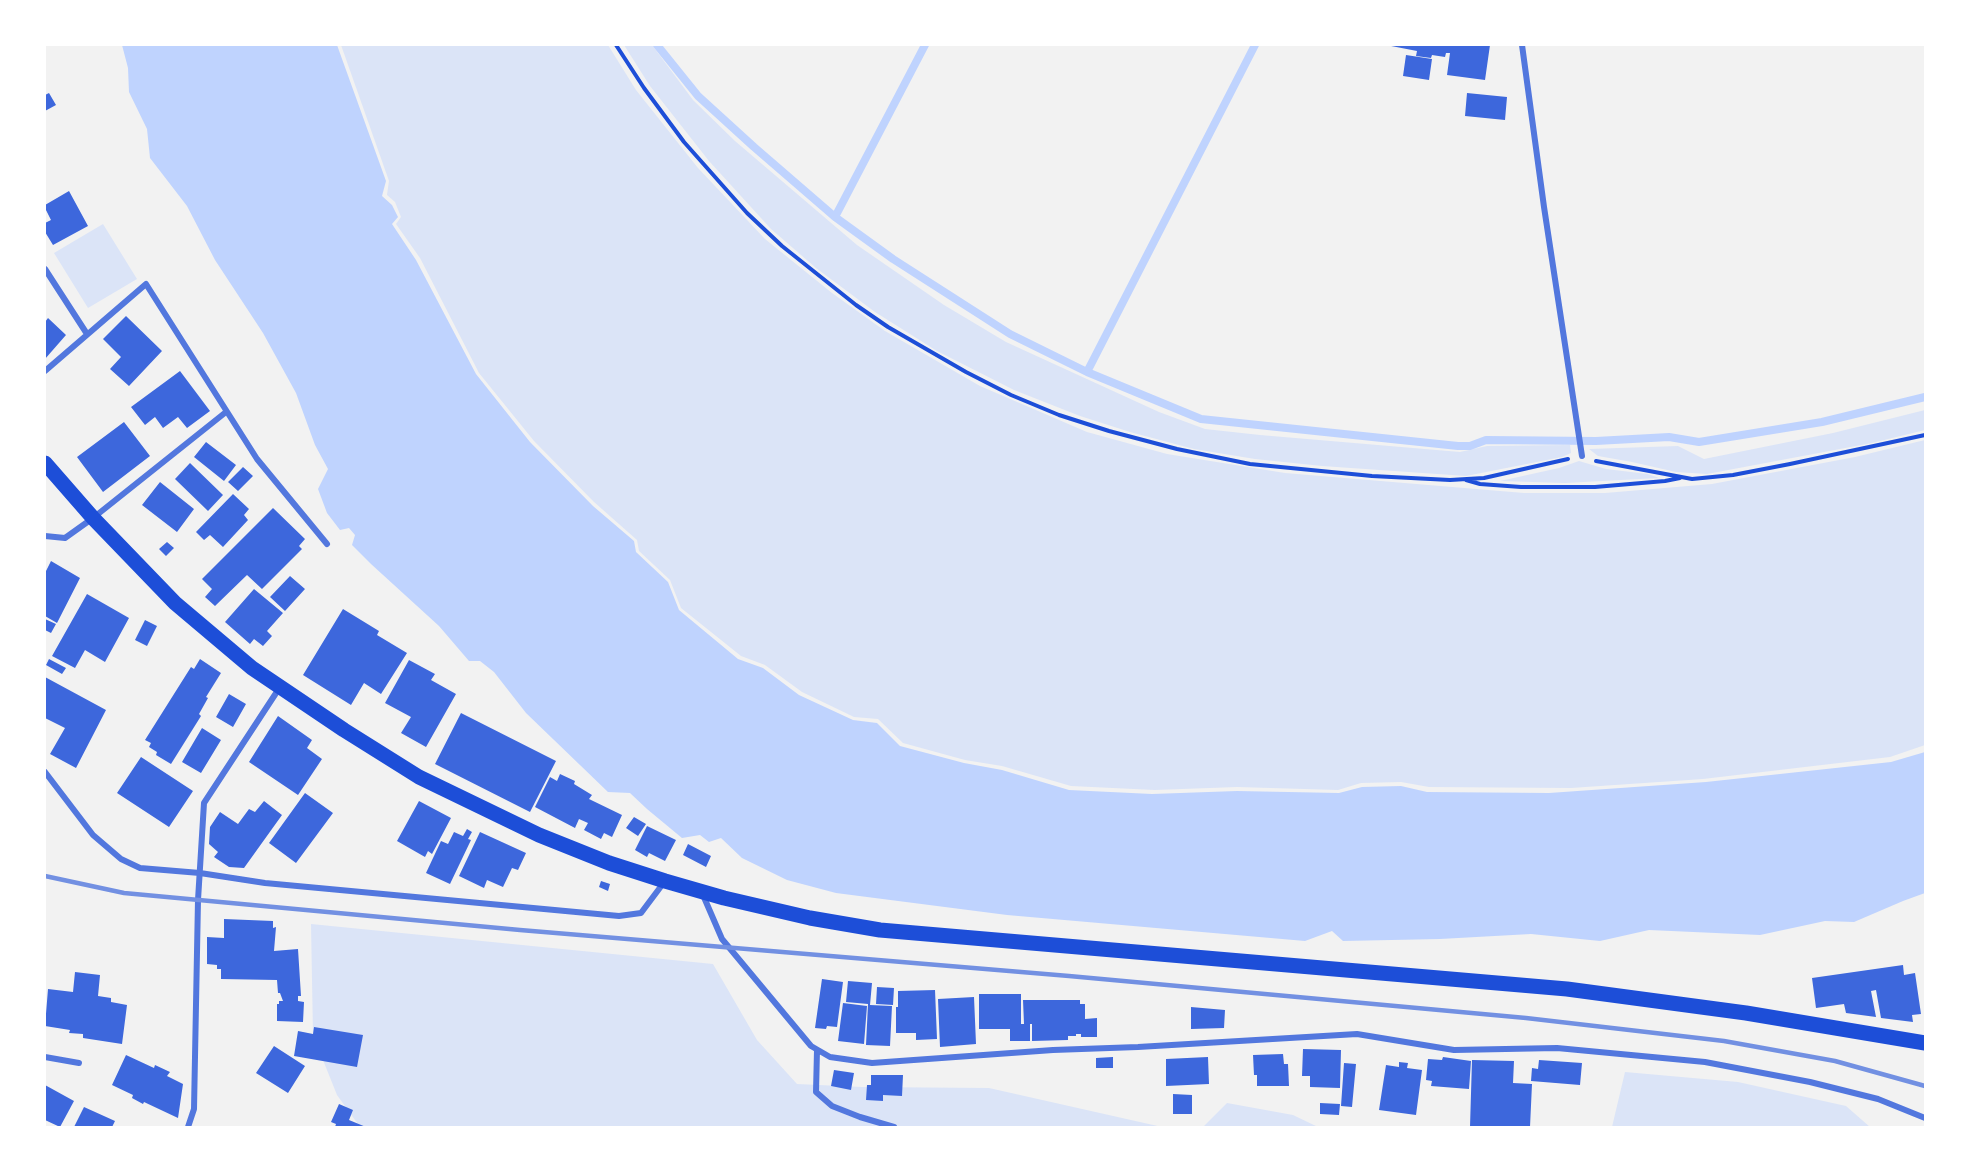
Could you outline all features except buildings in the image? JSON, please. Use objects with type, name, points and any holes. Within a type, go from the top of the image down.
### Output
[{"type":"main road","points":[[45,463],[93,518],[175,603],[252,668],[280,687],[419,777],[539,835],[609,863],[665,881],[810,918],[880,930],[1567,989],[1746,1012],[1925,1043]]},
{"type":"street","points":[[1522,45],[1582,456]]},
{"type":"street","points":[[45,269],[87,334]]},
{"type":"street","points":[[45,371],[146,284],[257,459],[327,544]]},
{"type":"street","points":[[45,536],[64,538],[93,518],[226,411]]},
{"type":"street","points":[[188,1127],[194,1109],[198,900],[204,802],[280,687]]},
{"type":"street","points":[[45,772],[93,835],[121,859],[140,868],[200,873],[265,883],[619,916],[641,913],[665,881]]},
{"type":"street","points":[[702,892],[722,939],[811,1046],[830,1057],[872,1063],[1053,1050],[1357,1034],[1454,1050],[1557,1048],[1705,1062],[1810,1082],[1878,1099],[1925,1118]]},
{"type":"street","points":[[817,1050],[816,1092],[832,1106],[894,1127]]},
{"type":"street","points":[[45,1057],[79,1063]]},
{"type":"path","points":[[616,45],[684,142],[747,213],[782,246],[832,286],[888,327],[966,372],[1059,415],[1109,431],[1214,458],[1250,464],[1313,471],[1450,480],[1484,477],[1582,456],[1604,464],[1692,479],[1733,475],[1925,435]]},
{"type":"path","points":[[1463,479],[1480,484],[1521,487],[1595,487],[1665,481],[1682,477]]},
{"type":"shaded area","points":[[341,45],[608,45],[636,90],[698,168],[765,239],[832,293],[885,331],[980,386],[1087,432],[1167,454],[1285,473],[1524,493],[1605,493],[1712,484],[1855,457],[1925,440],[1925,745],[1890,757],[1703,779],[1571,788],[1429,787],[1401,782],[1361,783],[1338,790],[1237,787],[1155,790],[1071,786],[1002,766],[965,760],[903,743],[878,719],[854,717],[802,692],[765,665],[741,656],[681,608],[670,580],[639,551],[637,540],[594,502],[534,441],[479,373],[420,258],[396,224],[401,217],[395,202],[387,195],[389,181]]},
{"type":"shaded area","points":[[624,45],[652,45],[693,100],[735,141],[857,245],[944,305],[1006,342],[1159,412],[1205,429],[1260,435],[1460,452],[1487,446],[1570,445],[1571,453],[1562,457],[1466,476],[1255,459],[1194,449],[1130,432],[1080,416],[1014,390],[937,351],[875,312],[816,268],[771,229],[709,161],[650,86]]},
{"type":"shaded area","points":[[103,224],[137,279],[88,308],[54,253]]},
{"type":"shaded area","points":[[1925,410],[1925,430],[1872,443],[1707,474],[1676,472],[1598,456],[1589,449],[1678,446],[1704,459],[1833,433]]},
{"type":"shaded area","points":[[1579,461],[1606,469],[1648,474],[1659,478],[1565,483],[1500,481],[1559,468]]},
{"type":"shaded area","points":[[311,924],[713,964],[757,1040],[797,1084],[989,1088],[1162,1127],[360,1127],[337,1095],[313,1035]]},
{"type":"shaded area","points":[[1625,1072],[1738,1082],[1846,1106],[1870,1127],[1612,1127]]},
{"type":"shaded area","points":[[1227,1103],[1293,1115],[1318,1127],[1203,1127]]},
{"type":"water","points":[[122,45],[337,45],[386,181],[382,196],[392,205],[398,217],[392,224],[416,260],[476,374],[530,442],[593,506],[634,541],[636,552],[668,582],[679,610],[738,659],[763,668],[799,695],[853,720],[877,723],[900,746],[964,763],[1002,770],[1069,790],[1152,794],[1237,791],[1339,793],[1362,787],[1401,786],[1427,792],[1549,793],[1706,782],[1891,762],[1925,752],[1925,893],[1854,922],[1825,921],[1760,935],[1649,930],[1600,941],[1531,934],[1343,941],[1332,931],[1305,941],[1007,915],[836,893],[787,880],[742,858],[721,838],[709,842],[700,835],[682,838],[630,793],[608,792],[526,713],[494,672],[480,661],[469,661],[439,626],[371,564],[352,545],[355,535],[349,528],[340,530],[327,513],[318,489],[328,469],[315,445],[296,393],[263,333],[215,260],[187,206],[150,158],[147,129],[129,92],[128,68]]},
{"type":"waterway","points":[[657,45],[698,96],[754,147],[835,217],[893,259],[1010,334],[1087,372],[1201,419],[1458,446],[1470,446],[1486,440],[1596,441],[1669,437],[1699,442],[1822,422],[1925,397]]},
{"type":"waterway","points":[[835,217],[925,45]]},
{"type":"waterway","points":[[1087,372],[1255,45]]},
{"type":"railway","points":[[45,876],[124,893],[1526,1018],[1724,1041],[1835,1061],[1925,1086]]}]
